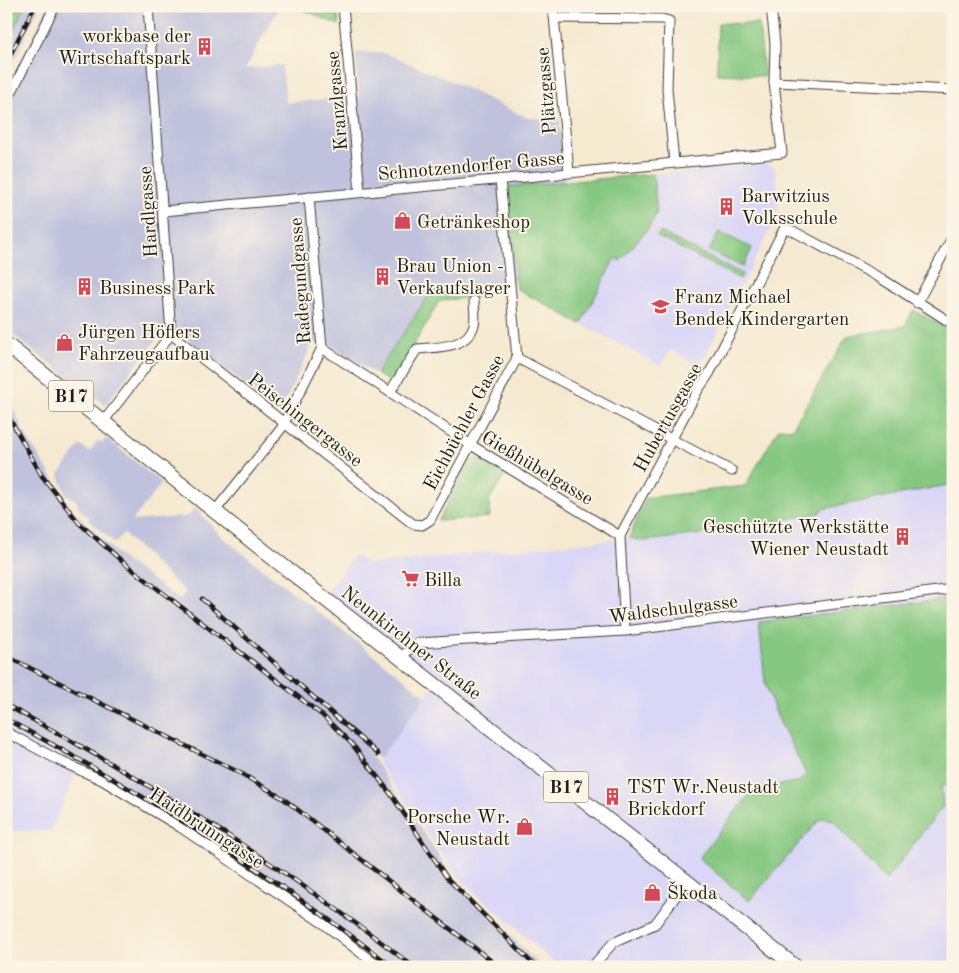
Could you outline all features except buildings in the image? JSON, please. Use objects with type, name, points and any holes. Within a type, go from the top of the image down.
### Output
[{"type":"main road","name":"Neunkirchner Straße","points":[[6,344],[400,658],[796,967]]},
{"type":"street","points":[[6,103],[55,6]]},
{"type":"street","name":"Hardlgasse","points":[[148,6],[164,211],[171,334]]},
{"type":"street","name":"Kranzlgasse","points":[[343,6],[360,192]]},
{"type":"street","name":"Plätzgasse","points":[[553,6],[570,172]]},
{"type":"street","points":[[771,6],[775,44],[774,82],[953,90]]},
{"type":"street","points":[[555,18],[662,19],[669,21],[668,89],[674,162]]},
{"type":"street","name":"Schnotzendorfer Gasse","points":[[164,211],[782,153],[774,82]]},
{"type":"street","name":"Eichbüchler Gasse","points":[[422,525],[430,520],[517,358],[500,179]]},
{"type":"street","name":"Radegundgasse","points":[[216,511],[284,424],[322,348],[309,197]]},
{"type":"street","name":"Hubertusgasse","points":[[620,536],[698,390],[709,374],[784,229],[793,231],[882,278],[917,302]]},
{"type":"street","points":[[953,236],[917,302],[953,324]]},
{"type":"street","points":[[390,392],[418,349],[454,345],[468,335],[475,324],[474,301]]},
{"type":"street","points":[[103,422],[171,334]]},
{"type":"street","name":"Peischingergasse","points":[[171,334],[413,524],[422,525]]},
{"type":"street","name":"Gießhübelgasse","points":[[322,348],[471,445],[620,536]]},
{"type":"street","points":[[517,358],[732,471]]},
{"type":"street","points":[[620,536],[625,631]]},
{"type":"street","name":"Waldschulgasse","points":[[400,658],[417,643],[625,631],[953,589]]},
{"type":"street","name":"Haidbrunngasse","points":[[6,732],[62,762],[102,780],[180,828],[324,924],[379,967]]},
{"type":"street","points":[[592,967],[613,943],[655,924],[687,881]]},
{"type":"shaded area","points":[[25,6],[39,6],[6,78],[6,45]]},
{"type":"shaded area","points":[[48,6],[280,6],[245,69],[282,65],[286,103],[359,96],[355,53],[385,53],[455,83],[528,118],[559,119],[565,182],[507,187],[516,281],[431,292],[376,374],[332,345],[313,343],[280,412],[185,337],[160,335],[105,405],[6,330],[6,92]]},
{"type":"shaded area","points":[[768,163],[775,168],[779,201],[777,215],[772,214],[769,225],[772,226],[700,366],[670,350],[661,366],[581,324],[615,258],[620,260],[656,212],[653,174]]},
{"type":"shaded area","points":[[6,406],[13,408],[26,436],[72,509],[119,556],[180,600],[185,592],[123,533],[115,543],[88,520],[90,518],[79,509],[77,501],[66,494],[59,475],[80,445],[90,452],[98,440],[102,443],[106,438],[162,483],[132,521],[189,516],[195,508],[222,537],[426,696],[379,759],[365,747],[459,885],[542,967],[389,967],[272,880],[80,764],[6,724]]},
{"type":"shaded area","points":[[953,484],[953,967],[559,967],[460,879],[379,764],[379,759],[433,686],[326,593],[355,555],[367,564],[629,538],[643,541],[710,533],[819,513],[822,509]]},
{"type":"shaded area","points":[[6,724],[80,764],[51,831],[6,831]]},
{"type":"green space","points":[[18,6],[25,6],[6,45],[6,31]]},
{"type":"green space","points":[[294,6],[337,6],[339,25]]},
{"type":"green space","points":[[718,23],[759,24],[764,76],[717,74]]},
{"type":"green space","points":[[653,174],[657,212],[650,226],[620,261],[615,258],[581,324],[517,289],[507,187]]},
{"type":"green space","points":[[660,232],[742,274],[740,279],[657,236]]},
{"type":"green space","points":[[719,232],[752,248],[743,267],[709,251]]},
{"type":"green space","points":[[476,286],[477,297],[439,301],[393,381],[390,382],[376,374],[431,292]]},
{"type":"green space","points":[[913,310],[953,332],[953,484],[822,509],[819,513],[710,533],[643,541],[629,538],[646,498],[745,486],[779,428],[792,429],[847,336],[905,326]]},
{"type":"green space","points":[[478,458],[506,474],[489,500],[490,517],[438,521],[470,461]]},
{"type":"green space","points":[[953,598],[953,785],[941,786],[943,806],[886,880],[833,820],[821,818],[749,901],[699,858],[753,790],[800,781],[806,774],[776,714],[765,682],[759,622]]},
{"type":"railway","points":[[6,63],[35,6]]},
{"type":"railway","points":[[6,412],[42,476],[79,523],[124,563],[322,715],[352,744],[390,793],[447,878],[536,967]]},
{"type":"railway","points":[[202,599],[378,754]]},
{"type":"railway","points":[[6,656],[242,774],[284,799],[499,967]]},
{"type":"railway","points":[[6,705],[112,764],[216,828],[366,930],[414,967]]},
{"type":"railway","points":[[6,719],[107,775],[204,835],[300,899],[393,967]]},
{"type":"place","name":"workbase der Wirtschaftspark","points":[[205,46]]},
{"type":"place","name":"Barwitzius Volksschule","points":[[727,206]]},
{"type":"place","name":"Getränkeshop","points":[[403,221]]},
{"type":"place","name":"Brau Union - Verkaufslager","points":[[382,276]]},
{"type":"place","name":"Business Park","points":[[85,287]]},
{"type":"place","name":"Franz Michael Bendek Kindergarten","points":[[660,307]]},
{"type":"place","name":"Jürgen Höflers Fahrzeugaufbau","points":[[64,342]]},
{"type":"place","name":"Geschützte Werkstätte Wiener Neustadt","points":[[903,537]]},
{"type":"place","name":"Billa","points":[[410,579]]},
{"type":"place","name":"TST Wr.Neustadt Brickdorf","points":[[613,797]]},
{"type":"place","name":"Porsche Wr. Neustadt","points":[[524,827]]},
{"type":"place","name":"Škoda","points":[[653,892]]}]
